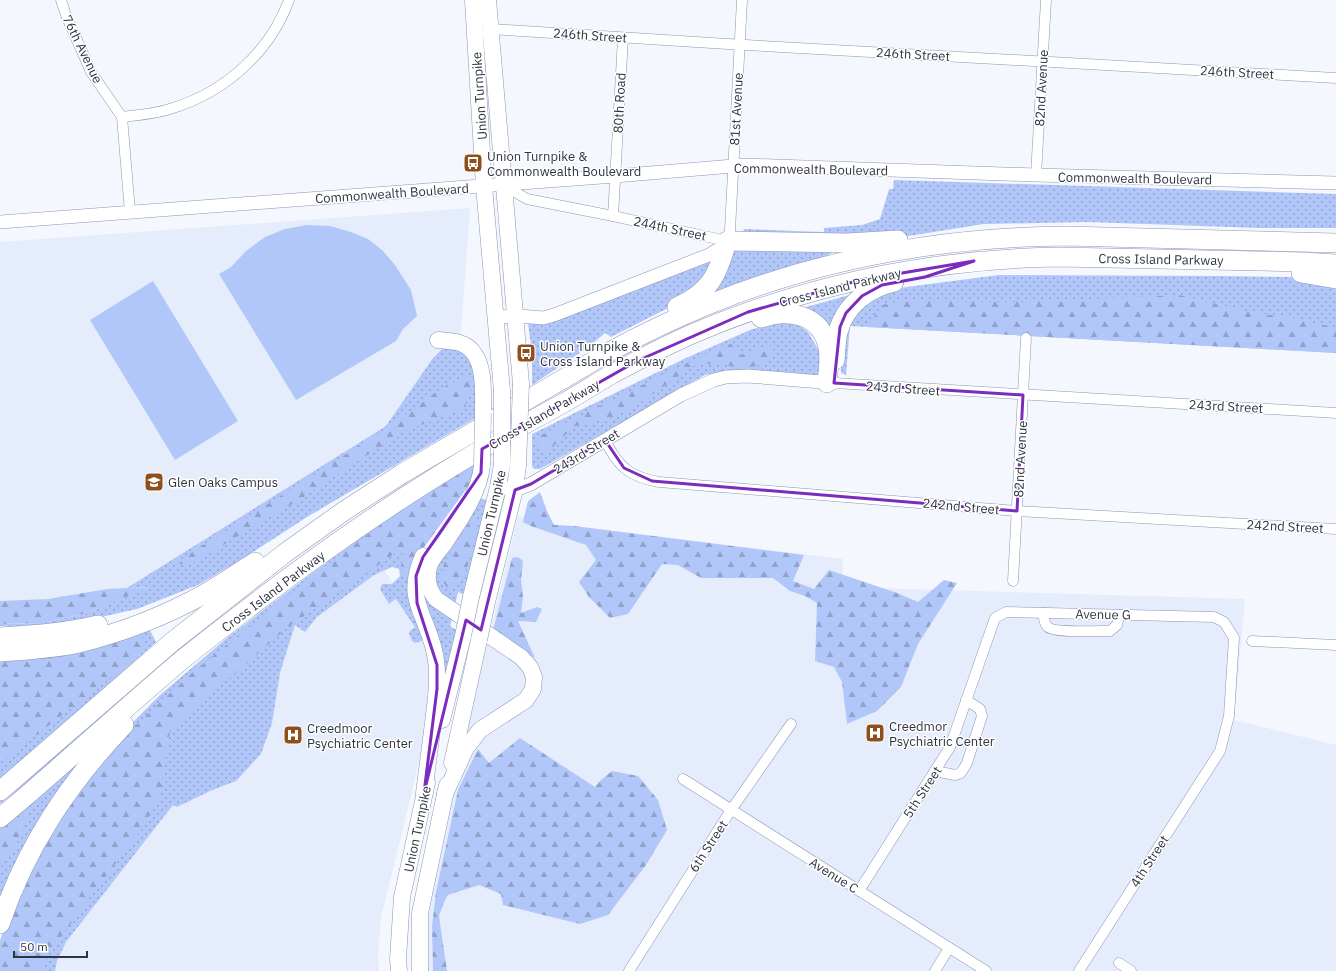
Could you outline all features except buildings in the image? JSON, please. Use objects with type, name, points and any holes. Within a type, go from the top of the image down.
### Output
[{"type":"highway","points":[[1229,239],[1302,232],[1336,232]]},
{"type":"highway","name":"Cross Island Parkway","points":[[0,791],[172,642],[228,596],[338,515],[403,473],[609,352],[643,334],[711,303],[782,278],[817,268],[860,258],[959,241],[1032,236],[1067,236],[1229,239],[1336,243]]},
{"type":"highway","points":[[609,352],[654,318],[686,303],[707,287],[716,276],[726,241],[847,243],[887,241],[909,238],[959,241]]},
{"type":"highway","name":"Cross Island Parkway","points":[[0,818],[185,658],[296,572],[350,533],[415,490],[536,416],[561,404],[637,361],[692,334],[776,302],[832,286],[888,273],[974,261],[1032,257],[1059,257],[1336,264]]},
{"type":"highway","points":[[1219,260],[1284,272],[1336,279]]},
{"type":"highway","points":[[830,383],[840,327],[846,313],[862,296],[882,285],[925,277],[974,261]]},
{"type":"highway","points":[[637,361],[692,345],[776,313],[789,313],[807,319],[816,325],[824,336],[827,343],[829,356],[830,383]]},
{"type":"highway","points":[[0,652],[36,650],[78,643],[125,629],[167,613],[206,593],[330,515],[403,473]]},
{"type":"highway","points":[[0,637],[36,635],[80,629],[123,619],[165,605],[205,589],[263,557]]},
{"type":"highway","points":[[0,924],[20,873],[37,839],[59,803],[82,773],[149,698],[239,616]]},
{"type":"main road","name":"Union Turnpike","points":[[399,971],[398,959],[402,897],[424,793],[463,636],[502,464],[502,391],[484,186],[473,0]]},
{"type":"main road","name":"Union Turnpike","points":[[420,971],[420,914],[444,794],[463,717],[487,602],[515,489],[518,465],[520,384],[488,0]]},
{"type":"main road","points":[[438,340],[461,343],[471,348],[482,373],[482,469],[467,509],[429,566],[427,577],[428,585],[436,599],[521,658],[530,667],[534,677],[533,689],[526,700],[480,730],[466,748],[444,794]]},
{"type":"main road","points":[[424,793],[437,689],[437,665],[434,648],[417,603],[415,591],[416,576],[423,557],[482,469]]},
{"type":"street","name":"76th Avenue","points":[[61,0],[68,22],[92,72],[122,117],[130,212]]},
{"type":"street","points":[[122,117],[172,109],[204,96],[236,75],[260,51],[277,27],[289,0]]},
{"type":"street","name":"81st Avenue","points":[[726,241],[730,230],[742,0]]},
{"type":"street","name":"82nd Avenue","points":[[1036,175],[1046,0]]},
{"type":"street","name":"246th Street","points":[[490,28],[623,38],[1336,78]]},
{"type":"street","name":"80th Road","points":[[613,216],[623,38]]},
{"type":"street","name":"Commonwealth Boulevard","points":[[0,222],[503,185],[745,165],[1336,183]]},
{"type":"street","name":"244th Street","points":[[503,185],[526,199],[613,216],[726,241]]},
{"type":"street","points":[[496,317],[515,316],[544,318],[554,315],[710,254],[719,249],[726,241]]},
{"type":"street","name":"82nd Avenue","points":[[1013,581],[1026,338]]},
{"type":"street","name":"243rd Street","points":[[498,487],[515,489],[531,484],[681,395],[714,380],[726,377],[748,376],[830,383],[1023,395],[1336,412]]},
{"type":"street","name":"242nd Street","points":[[605,440],[613,457],[624,468],[637,476],[652,481],[1017,511],[1336,529]]},
{"type":"street","name":"Avenue G","points":[[995,618],[1006,612],[1214,617]]},
{"type":"street","points":[[1043,613],[1046,626],[1050,629],[1060,631],[1110,632],[1117,624],[1119,615]]},
{"type":"street","name":"4th Street","points":[[1079,971],[1220,751],[1229,716],[1234,638],[1224,622],[1214,617]]},
{"type":"street","name":"5th Street","points":[[859,890],[950,747],[995,618]]},
{"type":"street","points":[[1252,641],[1336,645]]},
{"type":"street","points":[[935,771],[954,775],[961,773],[967,763],[982,716],[980,709],[966,700]]},
{"type":"street","name":"6th Street","points":[[628,971],[731,810],[791,724]]},
{"type":"street","name":"Avenue C","points":[[683,779],[986,971]]},
{"type":"street","points":[[935,971],[949,948]]},
{"type":"street","points":[[1119,963],[1131,971]]},
{"type":"highlighted area","points":[[974,261],[925,277],[882,285],[862,296],[846,313],[840,327],[834,383],[1023,395],[1017,511],[652,481],[624,468],[605,440],[531,484],[515,490],[481,630],[466,620],[424,793],[437,689],[437,665],[417,603],[416,576],[423,557],[481,473],[482,449],[637,361],[748,312],[860,280]]},
{"type":"shaded area","name":"Glen Oaks Campus","points":[[470,208],[457,387],[158,577],[50,615],[0,609],[0,242]]},
{"type":"shaded area","name":"Creedmor Psychiatric Center","points":[[518,516],[554,525],[574,526],[843,559],[842,587],[1245,599],[1234,720],[1336,745],[1336,971],[427,971],[426,903],[444,819]]},
{"type":"shaded area","name":"Creedmoor Psychiatric Center","points":[[379,563],[412,608],[430,656],[431,706],[411,796],[381,917],[378,953],[379,971],[28,971],[203,681]]},
{"type":"green space","points":[[894,180],[1336,194],[1336,228],[1258,228],[1088,222],[984,224],[896,238],[743,232],[744,229],[824,232],[824,228],[862,225],[880,219],[889,189],[893,189]]},
{"type":"green space","points":[[307,225],[330,226],[351,232],[368,239],[383,251],[395,265],[411,290],[417,316],[403,329],[396,341],[296,400],[219,274],[231,267],[246,251],[265,237],[285,229]]},
{"type":"green space","points":[[733,246],[835,251],[814,262],[715,294],[710,288]]},
{"type":"green space","points":[[709,260],[715,267],[674,305],[611,337],[605,333],[590,346],[532,385],[532,353],[528,323]]},
{"type":"green space","points":[[999,275],[1295,277],[1336,285],[1336,353],[850,326],[846,375],[841,373],[843,337],[859,304],[891,289]]},
{"type":"green space","points":[[153,281],[238,421],[175,460],[90,320]]},
{"type":"green space","points":[[853,294],[832,336],[806,311],[806,307]]},
{"type":"green space","points":[[1179,295],[1254,313],[1294,318],[1336,327],[1336,353],[867,327],[882,305],[900,301],[1014,302]]},
{"type":"green space","points":[[776,322],[795,323],[808,332],[821,354],[818,376],[729,370],[705,375],[540,469],[534,469],[532,466],[532,434],[686,358],[750,330]]},
{"type":"green space","points":[[731,344],[740,355],[769,344],[777,354],[764,365],[740,368],[716,363],[693,366],[634,407],[609,419],[575,426],[546,453],[539,448],[537,439],[541,435],[724,345]]},
{"type":"green space","points":[[450,347],[462,351],[467,356],[471,364],[474,372],[477,417],[307,517],[247,556],[198,585],[137,609],[83,621],[35,627],[0,626],[0,624],[42,623],[84,614],[149,587],[127,588],[386,426],[433,358],[442,349]]},
{"type":"green space","points":[[467,375],[472,385],[465,408],[402,432],[307,495],[193,563],[172,565],[384,430],[442,388]]},
{"type":"green space","points":[[476,463],[474,478],[416,558],[411,585],[401,568],[403,548],[288,627],[170,730],[159,799],[142,829],[43,962],[43,971],[0,971],[0,941],[15,894],[65,809],[108,751],[193,672],[301,585],[400,510]]},
{"type":"green space","points":[[474,478],[416,558],[424,640],[415,643],[412,641],[409,633],[415,627],[396,599],[389,604],[380,589],[382,584],[392,584],[400,576],[399,569],[392,567],[374,575],[317,617],[305,632],[295,625],[280,673],[272,723],[261,754],[236,781],[210,791],[177,807],[173,805],[66,942],[57,961],[55,971],[0,971],[0,941],[107,748],[160,695],[228,637],[319,568],[400,510]]},
{"type":"green space","points":[[540,492],[554,525],[574,526],[804,555],[793,581],[814,589],[829,570],[897,593],[918,602],[944,580],[957,583],[918,644],[901,687],[877,711],[847,724],[842,682],[834,667],[815,661],[817,603],[805,596],[790,591],[773,578],[701,578],[678,565],[662,564],[628,614],[610,618],[589,597],[579,582],[596,560],[586,545],[523,522],[528,501]]},
{"type":"green space","points":[[478,498],[487,500],[464,595],[458,592],[455,605],[436,589],[434,577],[436,564]]},
{"type":"green space","points":[[479,519],[468,565],[460,583],[450,591],[440,578],[444,564],[469,522]]},
{"type":"green space","points":[[518,557],[523,561],[521,580],[523,597],[521,613],[537,607],[542,609],[536,622],[518,621],[535,658],[493,630],[512,558]]},
{"type":"green space","points":[[423,569],[453,616],[450,626],[456,630],[444,683],[422,598]]},
{"type":"green space","points":[[151,587],[84,614],[42,623],[0,624],[0,601],[48,599],[107,589]]},
{"type":"green space","points":[[212,622],[28,782],[0,804],[0,799],[194,632]]},
{"type":"green space","points":[[148,626],[156,642],[70,719],[0,778],[0,656]]},
{"type":"green space","points":[[132,637],[142,637],[143,648],[131,662],[0,763],[0,662],[48,660]]},
{"type":"green space","points":[[520,738],[595,787],[612,771],[638,776],[658,800],[667,830],[646,865],[608,915],[580,924],[503,905],[501,894],[479,885],[448,895],[439,916],[447,971],[433,971],[432,926],[436,892],[458,790],[478,749],[489,763]]},
{"type":"green space","points":[[101,741],[0,900],[0,826]]},
{"type":"green space","points":[[29,806],[31,809],[18,841],[0,869],[0,831]]},
{"type":"place","name":"Union Turnpike & Commonwealth Boulevard","points":[[473,163]]},
{"type":"place","name":"Union Turnpike & Cross Island Parkway","points":[[526,353]]},
{"type":"place","name":"Glen Oaks Campus","points":[[154,482]]},
{"type":"place","name":"Creedmor Psychiatric Center","points":[[875,733]]},
{"type":"place","name":"Creedmoor Psychiatric Center","points":[[293,735]]}]
